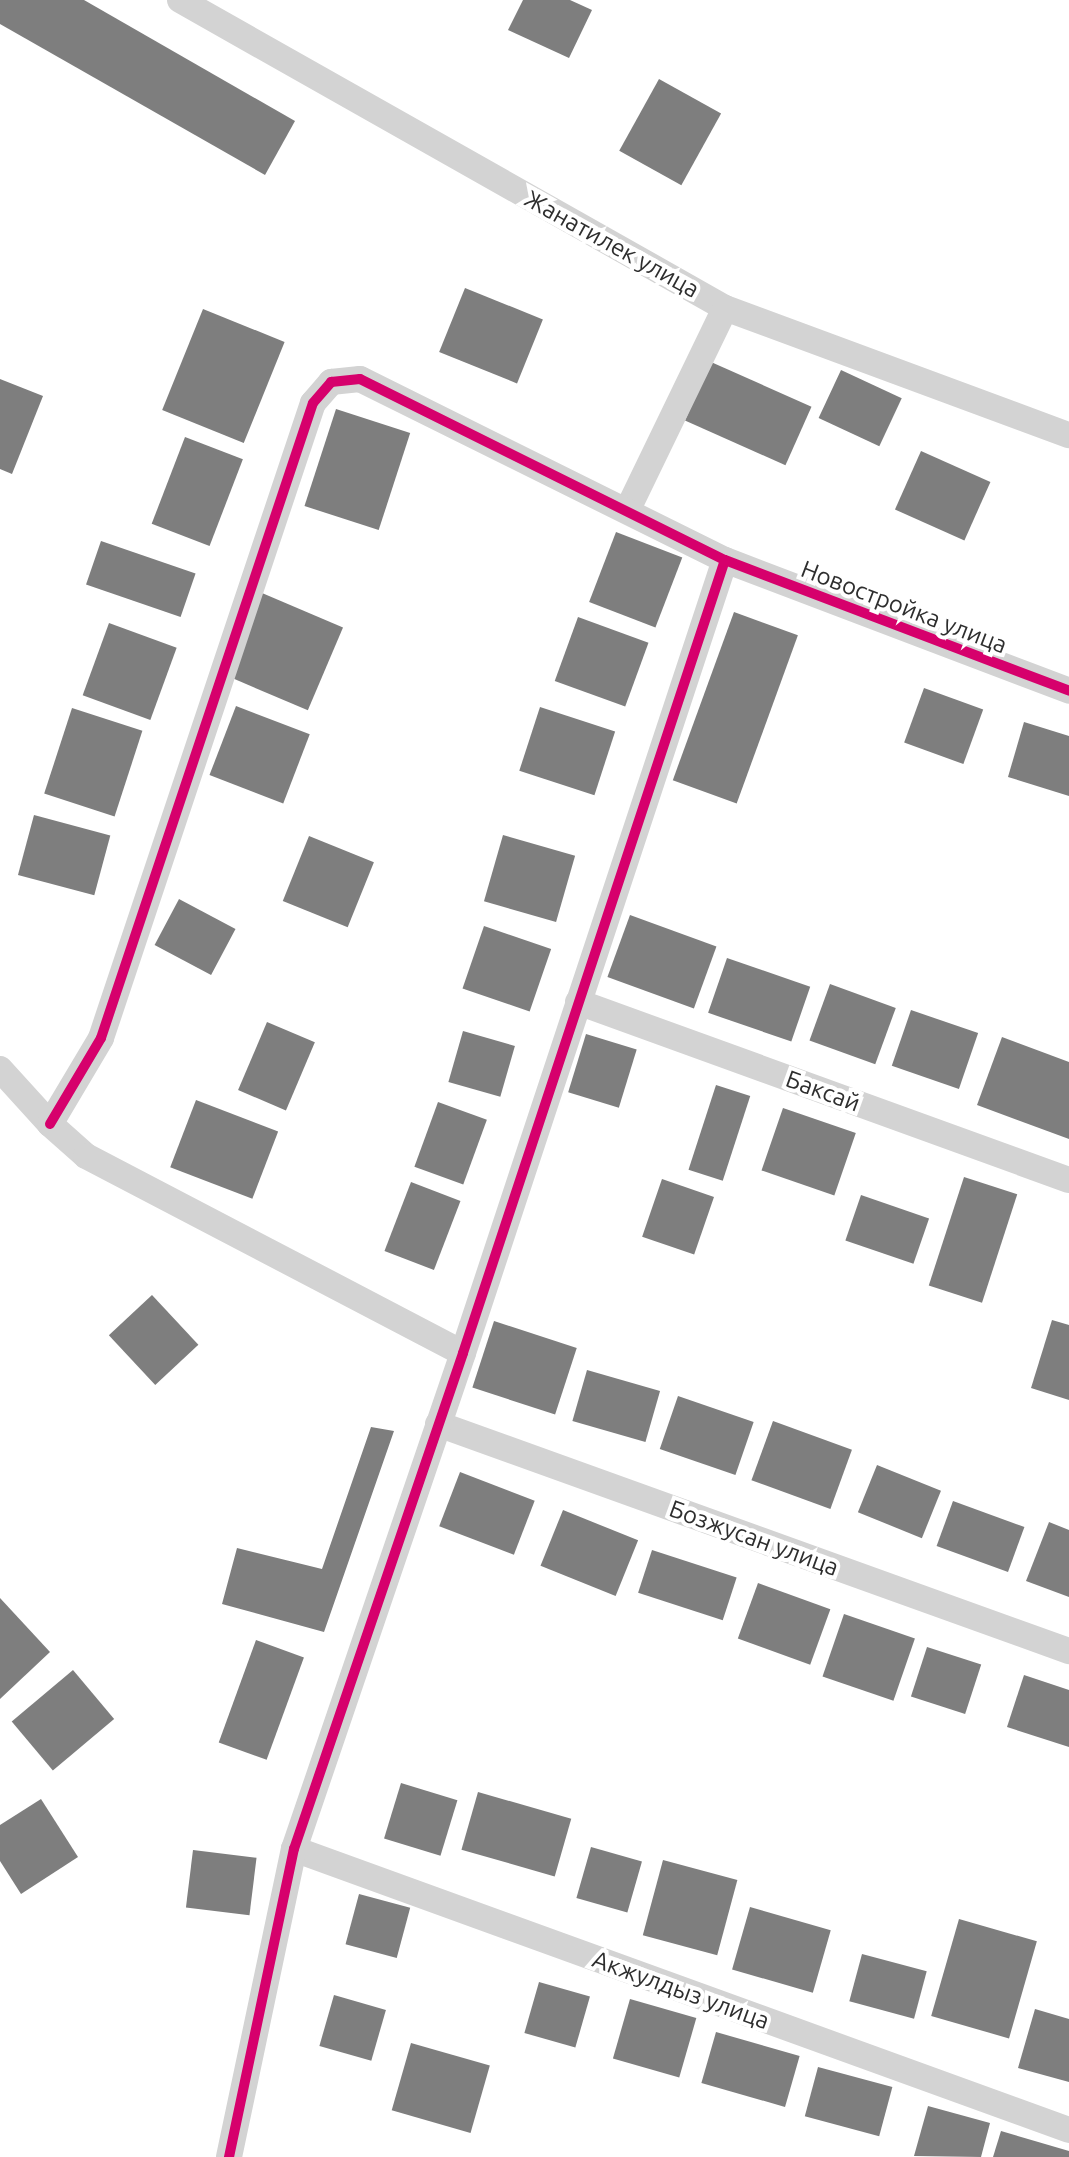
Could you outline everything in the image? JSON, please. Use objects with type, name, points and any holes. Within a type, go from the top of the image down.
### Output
[{"type":"street","name":"Жанатилек улица","points":[[180,0],[725,308],[1069,435]]},
{"type":"street","points":[[628,509],[725,308]]},
{"type":"street","name":"Новостройка улица","points":[[50,1124],[101,1038],[313,403],[331,382],[360,379],[628,509],[725,560],[1069,691]]},
{"type":"street","points":[[229,2157],[294,1849],[463,1353],[725,560]]},
{"type":"street","name":"Баксай","points":[[578,1002],[1069,1180]]},
{"type":"street","points":[[0,1069],[50,1124],[86,1156],[463,1353]]},
{"type":"street","name":"Бозжусан улица","points":[[438,1424],[1069,1651]]},
{"type":"street","name":"Акжулдыз улица","points":[[294,1849],[1069,2130]]},
{"type":"building","points":[[0,0],[84,0],[295,121],[265,175],[0,24]]},
{"type":"building","points":[[523,0],[570,0],[592,10],[569,58],[508,30]]},
{"type":"building","points":[[659,79],[721,113],[681,185],[619,151]]},
{"type":"building","points":[[465,288],[543,319],[517,383],[439,352]]},
{"type":"building","points":[[203,309],[285,342],[244,443],[162,410]]},
{"type":"building","points":[[711,362],[811,407],[785,465],[685,420]]},
{"type":"building","points":[[841,370],[902,398],[879,446],[819,418]]},
{"type":"building","points":[[0,379],[43,396],[12,474],[0,469]]},
{"type":"building","points":[[336,409],[410,433],[379,530],[304,506]]},
{"type":"building","points":[[185,437],[243,459],[210,546],[152,524]]},
{"type":"building","points":[[921,451],[990,482],[964,540],[895,509]]},
{"type":"building","points":[[616,532],[682,557],[655,627],[589,602]]},
{"type":"building","points":[[101,541],[196,574],[181,617],[86,584]]},
{"type":"building","points":[[262,593],[343,627],[308,710],[227,676]]},
{"type":"building","points":[[734,612],[798,635],[737,803],[673,780]]},
{"type":"building","points":[[578,617],[648,643],[625,707],[555,681]]},
{"type":"building","points":[[109,623],[177,648],[150,720],[83,695]]},
{"type":"building","points":[[924,688],[983,710],[963,764],[904,743]]},
{"type":"building","points":[[236,706],[310,734],[283,803],[209,775]]},
{"type":"building","points":[[540,707],[615,731],[594,795],[519,771]]},
{"type":"building","points":[[72,708],[142,731],[115,816],[44,794]]},
{"type":"building","points":[[1024,722],[1069,736],[1069,796],[1008,777]]},
{"type":"building","points":[[34,815],[110,835],[94,895],[18,875]]},
{"type":"building","points":[[503,835],[575,856],[556,922],[484,901]]},
{"type":"building","points":[[309,836],[374,862],[348,927],[283,901]]},
{"type":"building","points":[[179,899],[236,929],[211,975],[155,945]]},
{"type":"building","points":[[630,915],[716,946],[694,1008],[607,977]]},
{"type":"building","points":[[484,926],[551,949],[530,1012],[463,988]]},
{"type":"building","points":[[727,958],[810,987],[791,1041],[708,1013]]},
{"type":"building","points":[[830,984],[896,1008],[875,1064],[809,1040]]},
{"type":"building","points":[[911,1010],[978,1033],[959,1089],[892,1066]]},
{"type":"building","points":[[267,1022],[315,1042],[286,1110],[238,1090]]},
{"type":"building","points":[[463,1031],[515,1046],[500,1097],[448,1082]]},
{"type":"building","points":[[586,1034],[637,1049],[619,1108],[568,1092]]},
{"type":"building","points":[[1002,1037],[1069,1062],[1069,1139],[977,1105]]},
{"type":"building","points":[[716,1085],[750,1096],[723,1181],[688,1170]]},
{"type":"building","points":[[196,1100],[278,1132],[252,1199],[170,1167]]},
{"type":"building","points":[[438,1102],[487,1120],[463,1185],[414,1167]]},
{"type":"building","points":[[783,1108],[856,1133],[834,1195],[762,1170]]},
{"type":"building","points":[[964,1177],[1017,1194],[982,1303],[929,1285]]},
{"type":"building","points":[[662,1179],[714,1197],[694,1255],[642,1237]]},
{"type":"building","points":[[411,1182],[460,1201],[434,1270],[384,1251]]},
{"type":"building","points":[[861,1195],[929,1218],[913,1264],[845,1240]]},
{"type":"building","points":[[152,1295],[198,1345],[155,1385],[109,1335]]},
{"type":"building","points":[[1052,1320],[1069,1325],[1069,1400],[1031,1388]]},
{"type":"building","points":[[494,1321],[577,1348],[555,1414],[472,1388]]},
{"type":"building","points":[[587,1370],[660,1391],[645,1442],[572,1421]]},
{"type":"building","points":[[678,1396],[754,1422],[735,1475],[660,1449]]},
{"type":"building","points":[[773,1421],[852,1450],[830,1509],[751,1480]]},
{"type":"building","points":[[371,1427],[394,1431],[324,1632],[222,1604],[237,1548],[322,1569]]},
{"type":"building","points":[[877,1465],[941,1491],[922,1538],[858,1512]]},
{"type":"building","points":[[460,1472],[535,1501],[514,1555],[439,1526]]},
{"type":"building","points":[[953,1501],[1024,1527],[1008,1572],[937,1546]]},
{"type":"building","points":[[563,1510],[638,1540],[616,1596],[541,1566]]},
{"type":"building","points":[[1049,1522],[1069,1530],[1069,1597],[1026,1581]]},
{"type":"building","points":[[652,1550],[737,1578],[723,1620],[638,1593]]},
{"type":"building","points":[[758,1583],[830,1609],[810,1665],[738,1638]]},
{"type":"building","points":[[0,1598],[50,1652],[0,1699]]},
{"type":"building","points":[[844,1614],[915,1638],[893,1701],[823,1676]]},
{"type":"building","points":[[256,1640],[304,1657],[267,1760],[219,1742]]},
{"type":"building","points":[[927,1647],[981,1665],[965,1714],[911,1696]]},
{"type":"building","points":[[73,1670],[114,1719],[53,1770],[12,1721]]},
{"type":"building","points":[[1024,1675],[1069,1690],[1069,1747],[1007,1727]]},
{"type":"building","points":[[401,1783],[457,1800],[440,1856],[384,1838]]},
{"type":"building","points":[[478,1792],[571,1819],[555,1876],[461,1850]]},
{"type":"building","points":[[41,1799],[78,1857],[21,1894],[0,1861],[0,1825]]},
{"type":"building","points":[[591,1847],[642,1862],[627,1913],[576,1898]]},
{"type":"building","points":[[193,1850],[257,1858],[249,1915],[186,1908]]},
{"type":"building","points":[[663,1860],[737,1880],[717,1955],[643,1935]]},
{"type":"building","points":[[359,1894],[410,1908],[397,1958],[346,1944]]},
{"type":"building","points":[[750,1907],[831,1930],[813,1993],[732,1969]]},
{"type":"building","points":[[959,1919],[1037,1941],[1009,2038],[931,2016]]},
{"type":"building","points":[[862,1954],[927,1971],[914,2019],[849,2001]]},
{"type":"building","points":[[539,1982],[590,1997],[575,2048],[524,2033]]},
{"type":"building","points":[[334,1995],[386,2010],[371,2061],[319,2046]]},
{"type":"building","points":[[630,1999],[696,2018],[679,2078],[613,2059]]},
{"type":"building","points":[[1035,2009],[1069,2019],[1069,2082],[1018,2068]]},
{"type":"building","points":[[716,2032],[800,2056],[785,2107],[701,2083]]},
{"type":"building","points":[[411,2043],[490,2066],[471,2133],[392,2110]]},
{"type":"building","points":[[818,2067],[892,2087],[879,2136],[805,2116]]},
{"type":"building","points":[[928,2106],[990,2123],[981,2157],[914,2156]]},
{"type":"building","points":[[1001,2131],[1069,2151],[1069,2157],[993,2157]]},
{"type":"cycle path","points":[[50,1124],[101,1038],[313,403],[331,382],[360,379],[725,560],[1069,691]]},
{"type":"cycle path","points":[[229,2157],[294,1849],[463,1353],[725,560]]}]
